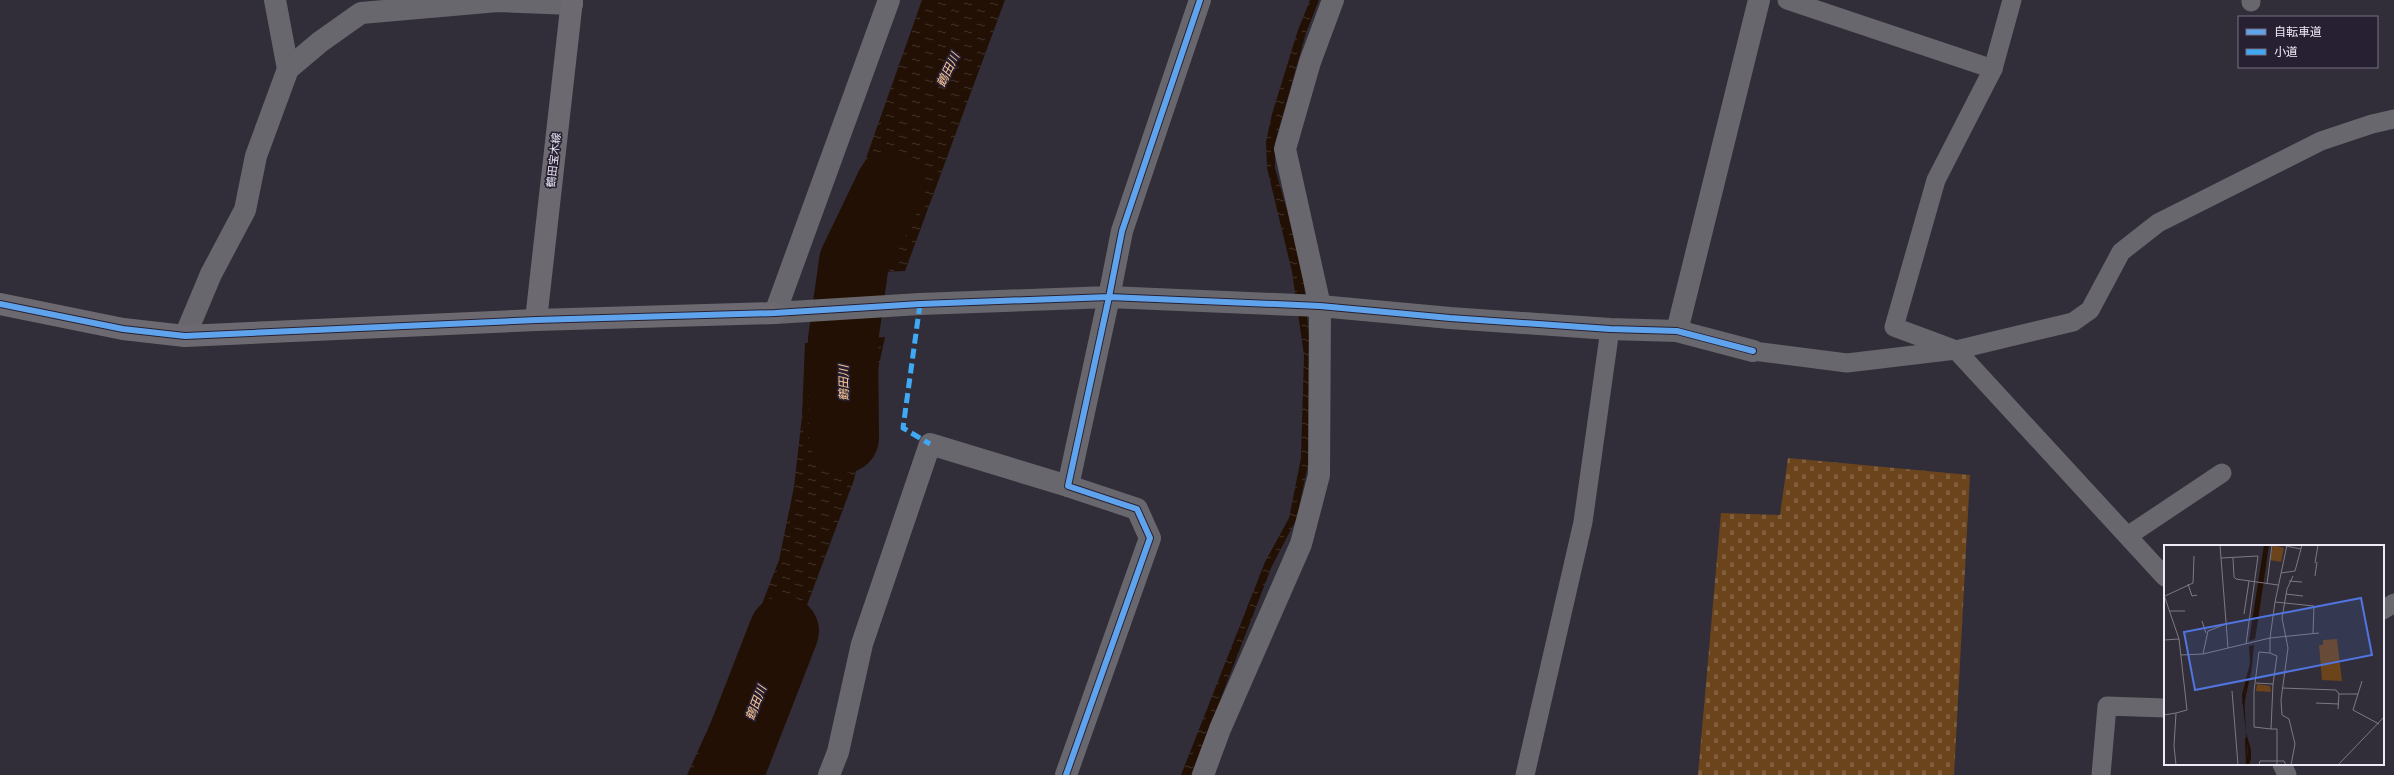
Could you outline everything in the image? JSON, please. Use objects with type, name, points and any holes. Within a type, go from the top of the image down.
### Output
[{"type":"street","points":[[274,0],[288,69]]},
{"type":"street","points":[[775,313],[889,0]]},
{"type":"street","points":[[1068,486],[1122,231],[1200,0]]},
{"type":"street","points":[[1203,775],[1220,729],[1301,544],[1319,475],[1320,306],[1285,149],[1310,62],[1333,0]]},
{"type":"street","points":[[1676,330],[1760,0]]},
{"type":"street","points":[[185,336],[211,274],[245,210],[256,156],[288,69],[320,42],[361,13],[498,1],[572,2]]},
{"type":"street","name":"鶴田宝木線","points":[[536,320],[572,2]]},
{"type":"street","points":[[0,304],[123,329],[185,336],[536,320],[775,313],[920,304],[1109,298],[1320,306],[1450,318],[1610,329],[1676,330],[1753,351]]},
{"type":"street","points":[[829,775],[838,752],[862,644],[930,444],[1068,486],[1137,509],[1150,538],[1066,775]]},
{"type":"lane","points":[[1787,0],[1993,69]]},
{"type":"lane","points":[[2012,0],[1993,69],[1936,180],[1894,327],[1956,350],[2129,535],[2164,576]]},
{"type":"lane","points":[[1753,351],[1847,363],[1956,350],[2073,322],[2090,310],[2121,252],[2158,223],[2321,141],[2394,119]]},
{"type":"lane","points":[[1525,775],[1583,522],[1610,329]]},
{"type":"lane","points":[[2129,535],[2222,473]]},
{"type":"lane","points":[[2384,609],[2394,603]]},
{"type":"lane","points":[[2101,775],[2107,706],[2164,708]]},
{"type":"lane","points":[[2282,765],[2287,775]]},
{"type":"green space","points":[[1788,458],[1970,475],[1954,775],[1698,775],[1721,513],[1780,515]]},
{"type":"water","points":[[922,0],[1005,0],[905,271],[825,274]]},
{"type":"water","points":[[1310,0],[1319,0],[1306,33],[1275,143],[1275,168],[1302,263],[1311,357],[1309,461],[1296,520],[1272,566],[1191,775],[1181,775],[1265,562],[1289,518],[1301,458],[1304,355],[1292,272],[1267,168],[1266,142],[1272,114],[1298,30]]},
{"type":"water","points":[[885,337],[854,480],[804,613],[784,659],[719,775],[687,775],[746,645],[779,560],[794,487],[802,416],[805,343]]},
{"type":"waterway","name":"鶴田川","points":[[844,438],[843,340],[854,262],[891,185]]},
{"type":"waterway","name":"鶴田川","points":[[728,775],[784,631]]},
{"type":"marked path","points":[[920,304],[903,428],[930,444]]},
{"type":"cycle path","points":[[0,304],[123,329],[185,336],[536,320],[775,313],[920,304],[1109,297],[1122,231],[1200,0]]},
{"type":"cycle path","points":[[1066,775],[1150,538],[1137,509],[1068,486],[1109,297],[1320,306],[1450,318],[1610,329],[1677,331],[1753,351]]}]
